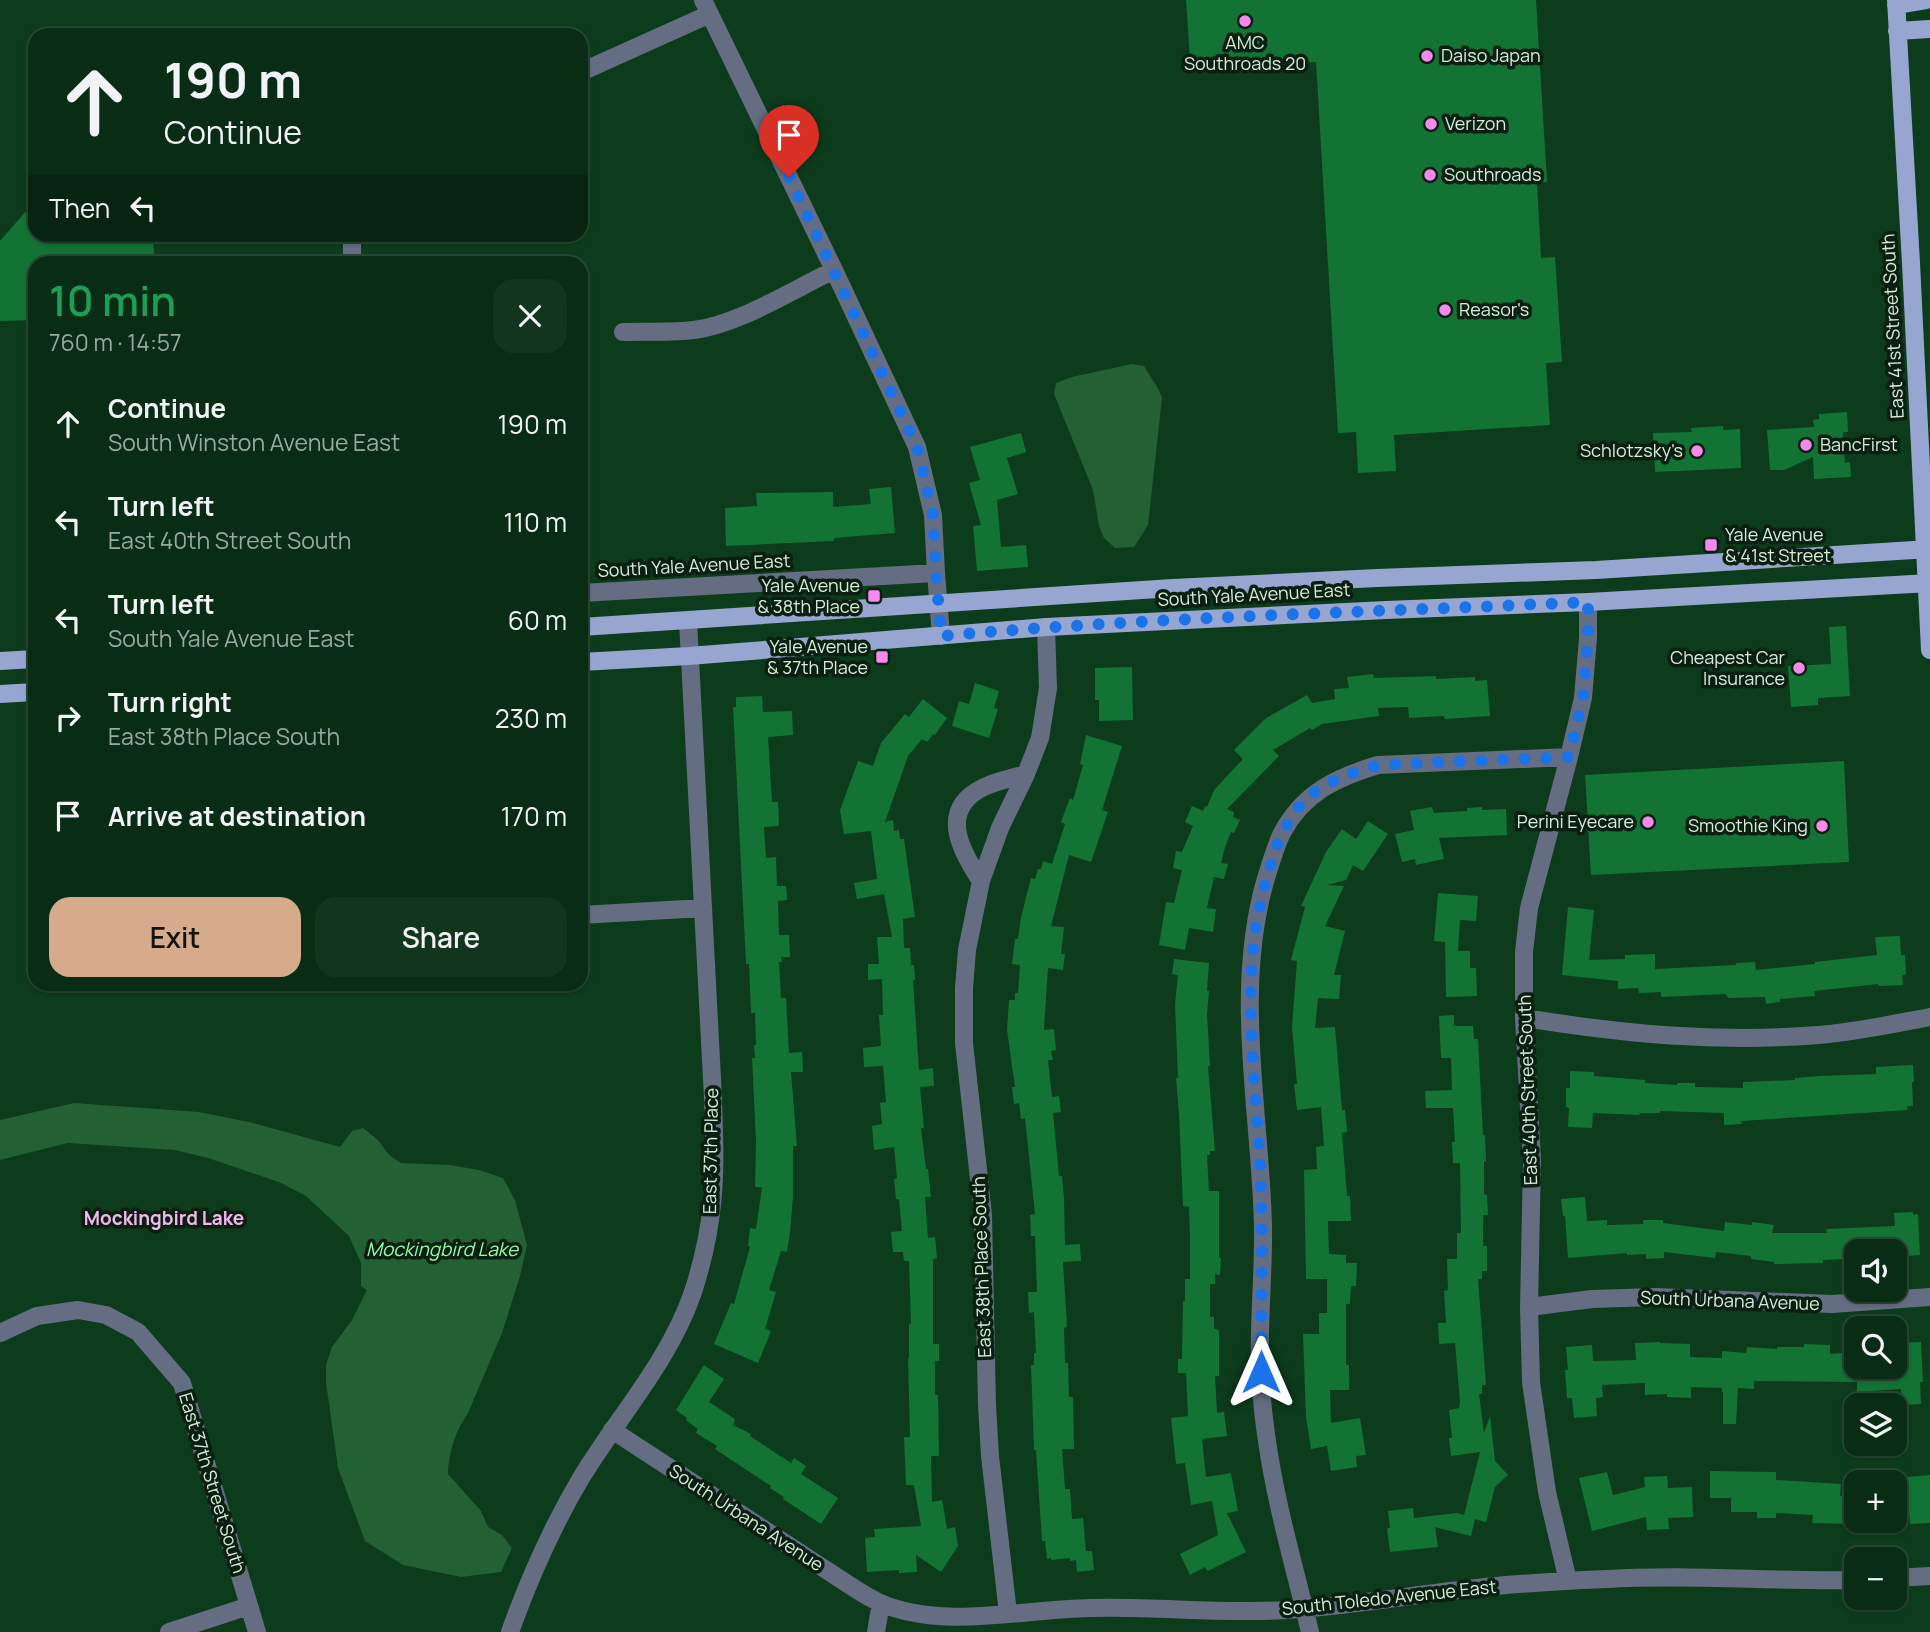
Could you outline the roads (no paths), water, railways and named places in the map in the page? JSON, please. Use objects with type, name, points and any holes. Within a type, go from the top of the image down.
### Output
[{"type":"main road","points":[[1896,2],[1927,0],[1930,29],[1897,31]]},
{"type":"main road","name":"East 41st Street South","points":[[1896,2],[1927,549],[1930,650]]},
{"type":"main road","name":"South Yale Avenue East","points":[[588,627],[1172,588],[1596,570],[1927,549]]},
{"type":"main road","name":"South Yale Avenue East","points":[[588,662],[1046,627],[1928,583]]},
{"type":"main road","points":[[0,661],[28,659]]},
{"type":"main road","points":[[0,694],[28,692]]},
{"type":"street","points":[[588,68],[706,7],[917,447],[933,515],[941,636]]},
{"type":"street","points":[[622,332],[694,330],[718,324],[742,316],[834,270]]},
{"type":"street","name":"South Yale Avenue East","points":[[588,593],[936,573]]},
{"type":"street","name":"East 40th Street South","points":[[1567,1581],[1546,1492],[1531,1382],[1529,1307],[1532,1160],[1524,1018],[1524,952],[1530,908],[1583,698],[1588,602]]},
{"type":"street","name":"East 37th Place","points":[[510,1632],[550,1534],[581,1479],[656,1366],[674,1332],[692,1294],[705,1250],[712,1203],[713,1098],[688,621]]},
{"type":"street","name":"East 38th Place South","points":[[1008,1613],[990,1456],[983,1215],[964,1043],[964,988],[967,950],[981,881],[1000,828],[1040,738],[1048,688],[1046,627]]},
{"type":"street","points":[[1310,1632],[1277,1490],[1261,1397],[1263,1226],[1250,1026],[1250,981],[1254,936],[1273,856],[1282,832],[1307,799],[1349,774],[1378,765],[1569,757]]},
{"type":"street","points":[[981,881],[958,839],[960,806],[984,787],[1026,774]]},
{"type":"street","points":[[588,915],[703,908]]},
{"type":"street","points":[[1524,1018],[1597,1030],[1670,1037],[1746,1039],[1822,1035],[1930,1017]]},
{"type":"street","name":"South Urbana Avenue","points":[[1529,1307],[1592,1299],[1656,1297],[1832,1304],[1930,1297]]},
{"type":"street","name":"East 37th Street South","points":[[0,1334],[37,1315],[78,1310],[106,1315],[138,1332],[181,1383],[249,1606]]},
{"type":"street","name":"South Urbana Avenue","points":[[612,1430],[845,1583],[881,1603]]},
{"type":"street","name":"South Toledo Avenue East","points":[[881,1603],[914,1613],[943,1616],[1119,1607],[1262,1611],[1305,1609],[1477,1588],[1567,1581],[1679,1576],[1844,1580]]},
{"type":"street","points":[[1907,1577],[1930,1576]]},
{"type":"street","points":[[876,1632],[881,1603]]},
{"type":"street","points":[[169,1632],[249,1606],[257,1632]]},
{"type":"water","points":[[1132,364],[1144,366],[1162,398],[1148,525],[1134,547],[1115,548],[1104,538],[1099,526],[1093,490],[1054,394],[1056,383]]},
{"type":"water","name":"Mockingbird Lake","points":[[74,1103],[199,1112],[249,1122],[340,1147],[352,1131],[363,1128],[378,1140],[389,1155],[401,1163],[450,1165],[503,1178],[515,1200],[527,1245],[502,1333],[453,1442],[448,1474],[481,1511],[488,1527],[502,1535],[512,1548],[501,1572],[461,1577],[403,1565],[365,1541],[338,1468],[326,1382],[326,1365],[332,1347],[352,1320],[367,1290],[361,1286],[361,1263],[349,1236],[306,1196],[279,1182],[175,1150],[68,1143],[0,1160],[0,1120]]},
{"type":"place","name":"AMC Southroads 20","points":[[1245,21]]},
{"type":"place","name":"Daiso Japan","points":[[1427,56]]},
{"type":"place","name":"Verizon","points":[[1431,124]]},
{"type":"place","name":"Southroads","points":[[1430,175]]},
{"type":"place","name":"Reasor's","points":[[1445,310]]},
{"type":"place","name":"BancFirst","points":[[1806,445]]},
{"type":"place","name":"Schlotzsky's","points":[[1697,451]]},
{"type":"place","name":"Yale Avenue & 41st Street","points":[[1711,545]]},
{"type":"place","name":"Yale Avenue & 38th Place","points":[[874,596]]},
{"type":"place","name":"Yale Avenue & 37th Place","points":[[882,657]]},
{"type":"place","name":"Cheapest Car Insurance","points":[[1799,668]]},
{"type":"place","name":"Perini Eyecare","points":[[1648,822]]},
{"type":"place","name":"Smoothie King","points":[[1822,826]]},
{"type":"district","name":"Mockingbird Lake","points":[[164,1218]]}]
